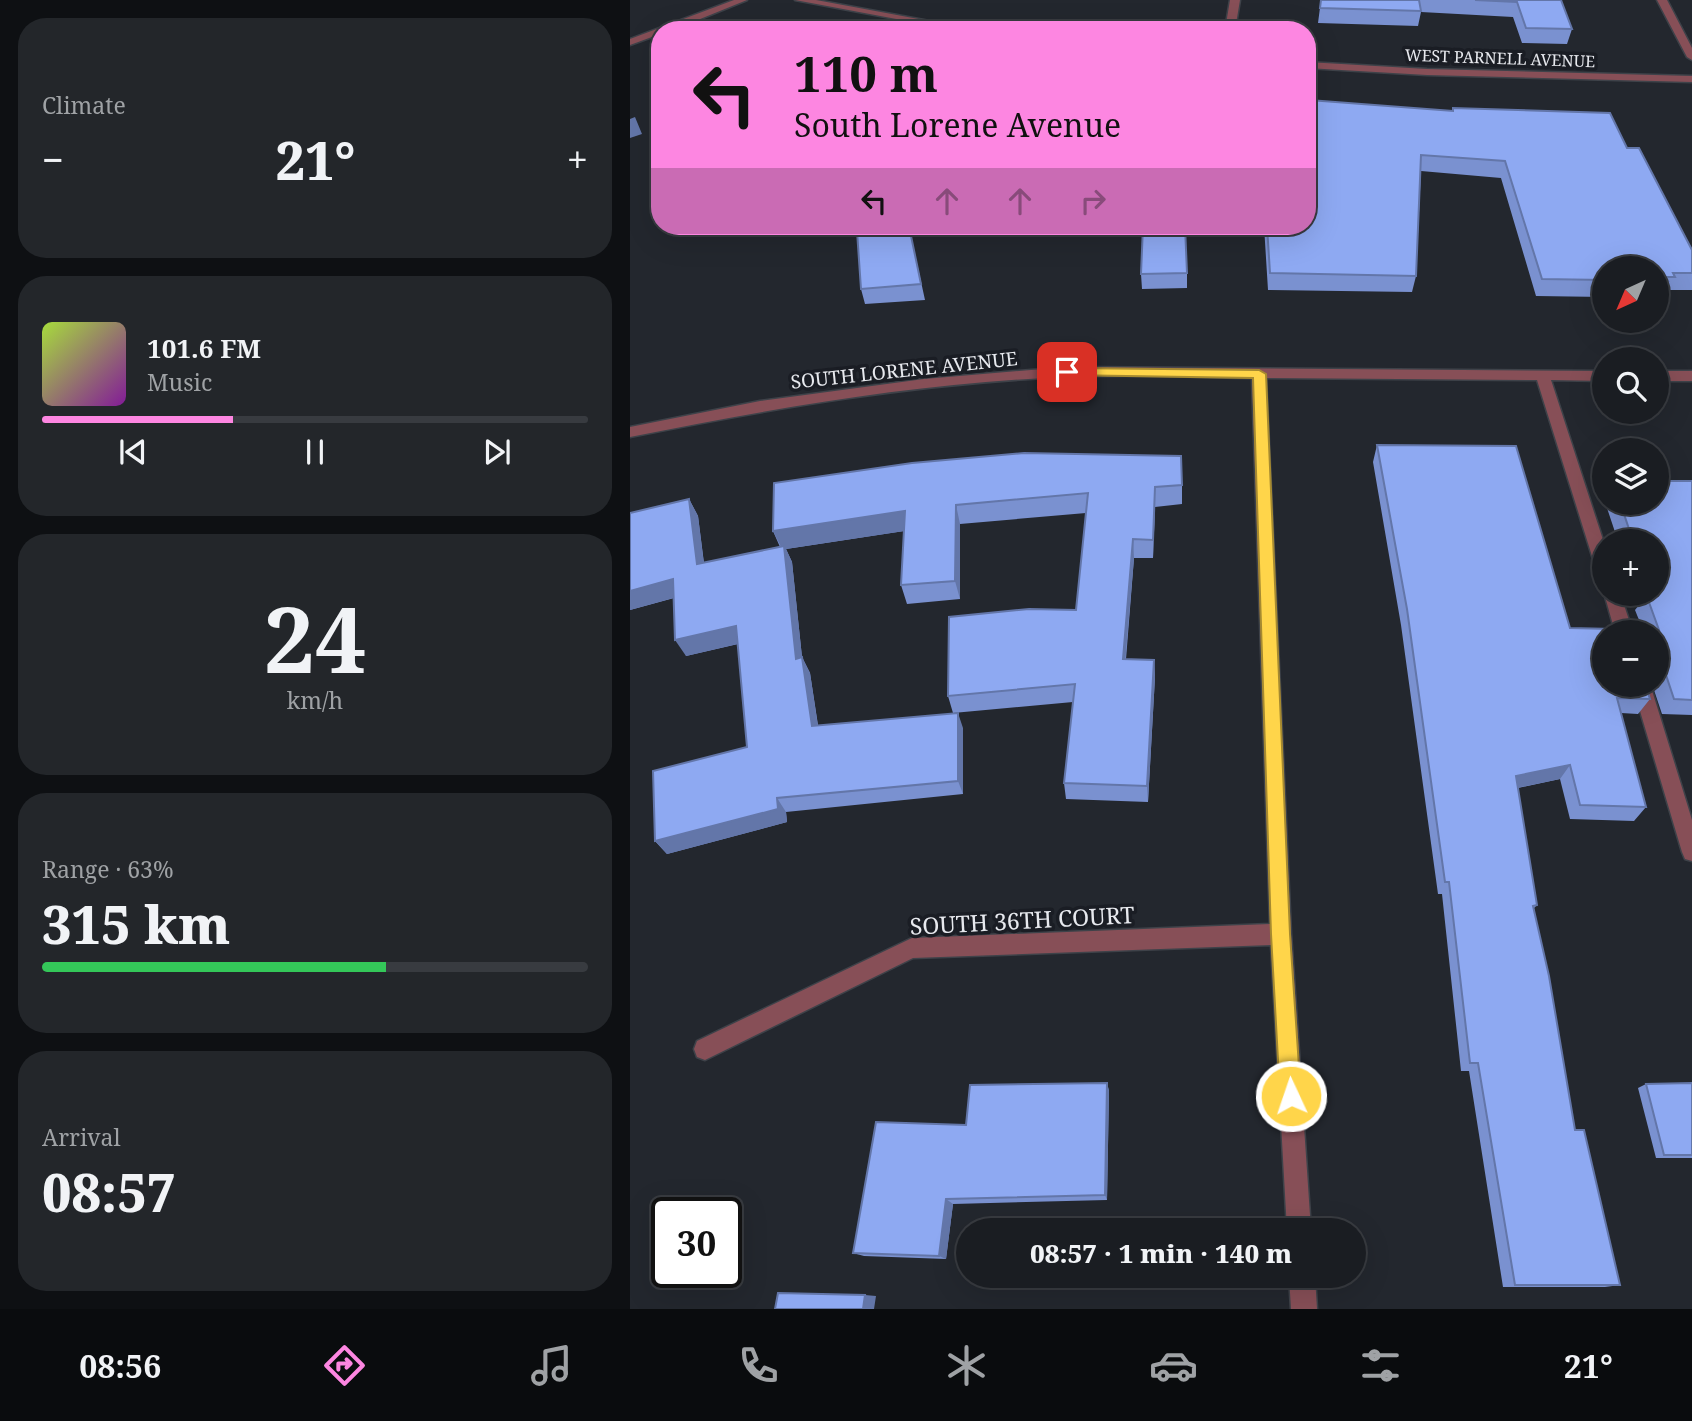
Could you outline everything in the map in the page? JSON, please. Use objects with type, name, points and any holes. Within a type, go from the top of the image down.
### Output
[{"type":"street","points":[[688,21],[742,0]]},
{"type":"street","points":[[800,0],[921,21]]},
{"type":"street","points":[[1232,21],[1235,0]]},
{"type":"street","points":[[1662,0],[1692,58]]},
{"type":"street","points":[[630,42],[651,35]]},
{"type":"street","name":"WEST PARNELL AVENUE","points":[[1316,66],[1427,72],[1692,79]]},
{"type":"street","name":"SOUTH LORENE AVENUE","points":[[630,432],[760,406],[937,383],[1067,372],[1592,376]]},
{"type":"street","points":[[1259,374],[1280,934],[1298,1218]]},
{"type":"street","points":[[1542,375],[1592,531]]},
{"type":"street","points":[[1669,376],[1692,376]]},
{"type":"street","points":[[1645,697],[1692,852]]},
{"type":"street","name":"SOUTH 36TH COURT","points":[[705,1049],[912,948],[1280,934]]},
{"type":"street","points":[[1303,1288],[1304,1309]]},
{"type":"building","points":[[1321,0],[1419,0],[1421,11],[1320,8]]},
{"type":"building","points":[[1475,0],[1561,0],[1572,29],[1526,28],[1517,2]]},
{"type":"building","points":[[1316,101],[1453,111],[1453,108],[1610,113],[1627,148],[1639,148],[1692,250],[1692,273],[1673,273],[1675,277],[1670,277],[1670,256],[1592,256],[1592,280],[1542,279],[1505,161],[1421,155],[1416,276],[1270,273],[1268,235],[1316,235]]},
{"type":"building","points":[[857,235],[911,235],[921,284],[861,289]]},
{"type":"building","points":[[1143,235],[1185,235],[1187,273],[1141,274]]},
{"type":"building","points":[[1377,445],[1516,446],[1570,628],[1592,628],[1592,697],[1650,699],[1617,698],[1646,807],[1580,805],[1570,765],[1516,776],[1537,905],[1533,906],[1549,976],[1575,1130],[1584,1130],[1620,1285],[1515,1285],[1478,1063],[1470,1063],[1449,882],[1445,882],[1407,609]]},
{"type":"building","points":[[1024,453],[1181,456],[1182,485],[1155,487],[1153,540],[1133,539],[1123,659],[1154,660],[1147,786],[1064,783],[1075,684],[948,696],[949,617],[1029,609],[1076,610],[1088,493],[956,505],[955,581],[901,585],[905,511],[773,531],[774,483],[912,463]]},
{"type":"building","points":[[1669,481],[1692,481],[1692,700],[1674,699],[1669,684],[1669,620],[1655,620],[1650,606],[1669,606],[1669,529],[1629,529],[1624,515],[1669,515]]},
{"type":"building","points":[[689,499],[697,564],[784,546],[796,659],[802,657],[812,726],[958,713],[958,781],[777,798],[778,809],[655,841],[653,771],[747,747],[736,626],[675,640],[673,579],[630,591],[630,513]]},
{"type":"building","points":[[1107,1083],[1105,1195],[946,1199],[939,1256],[853,1253],[876,1122],[966,1125],[970,1085]]},
{"type":"building","points":[[1692,1083],[1692,1155],[1664,1155],[1646,1084]]},
{"type":"building","points":[[778,1293],[865,1295],[863,1309],[775,1309]]},
{"type":"route","points":[[1067,372],[1259,374],[1280,934],[1291,1096]]}]
